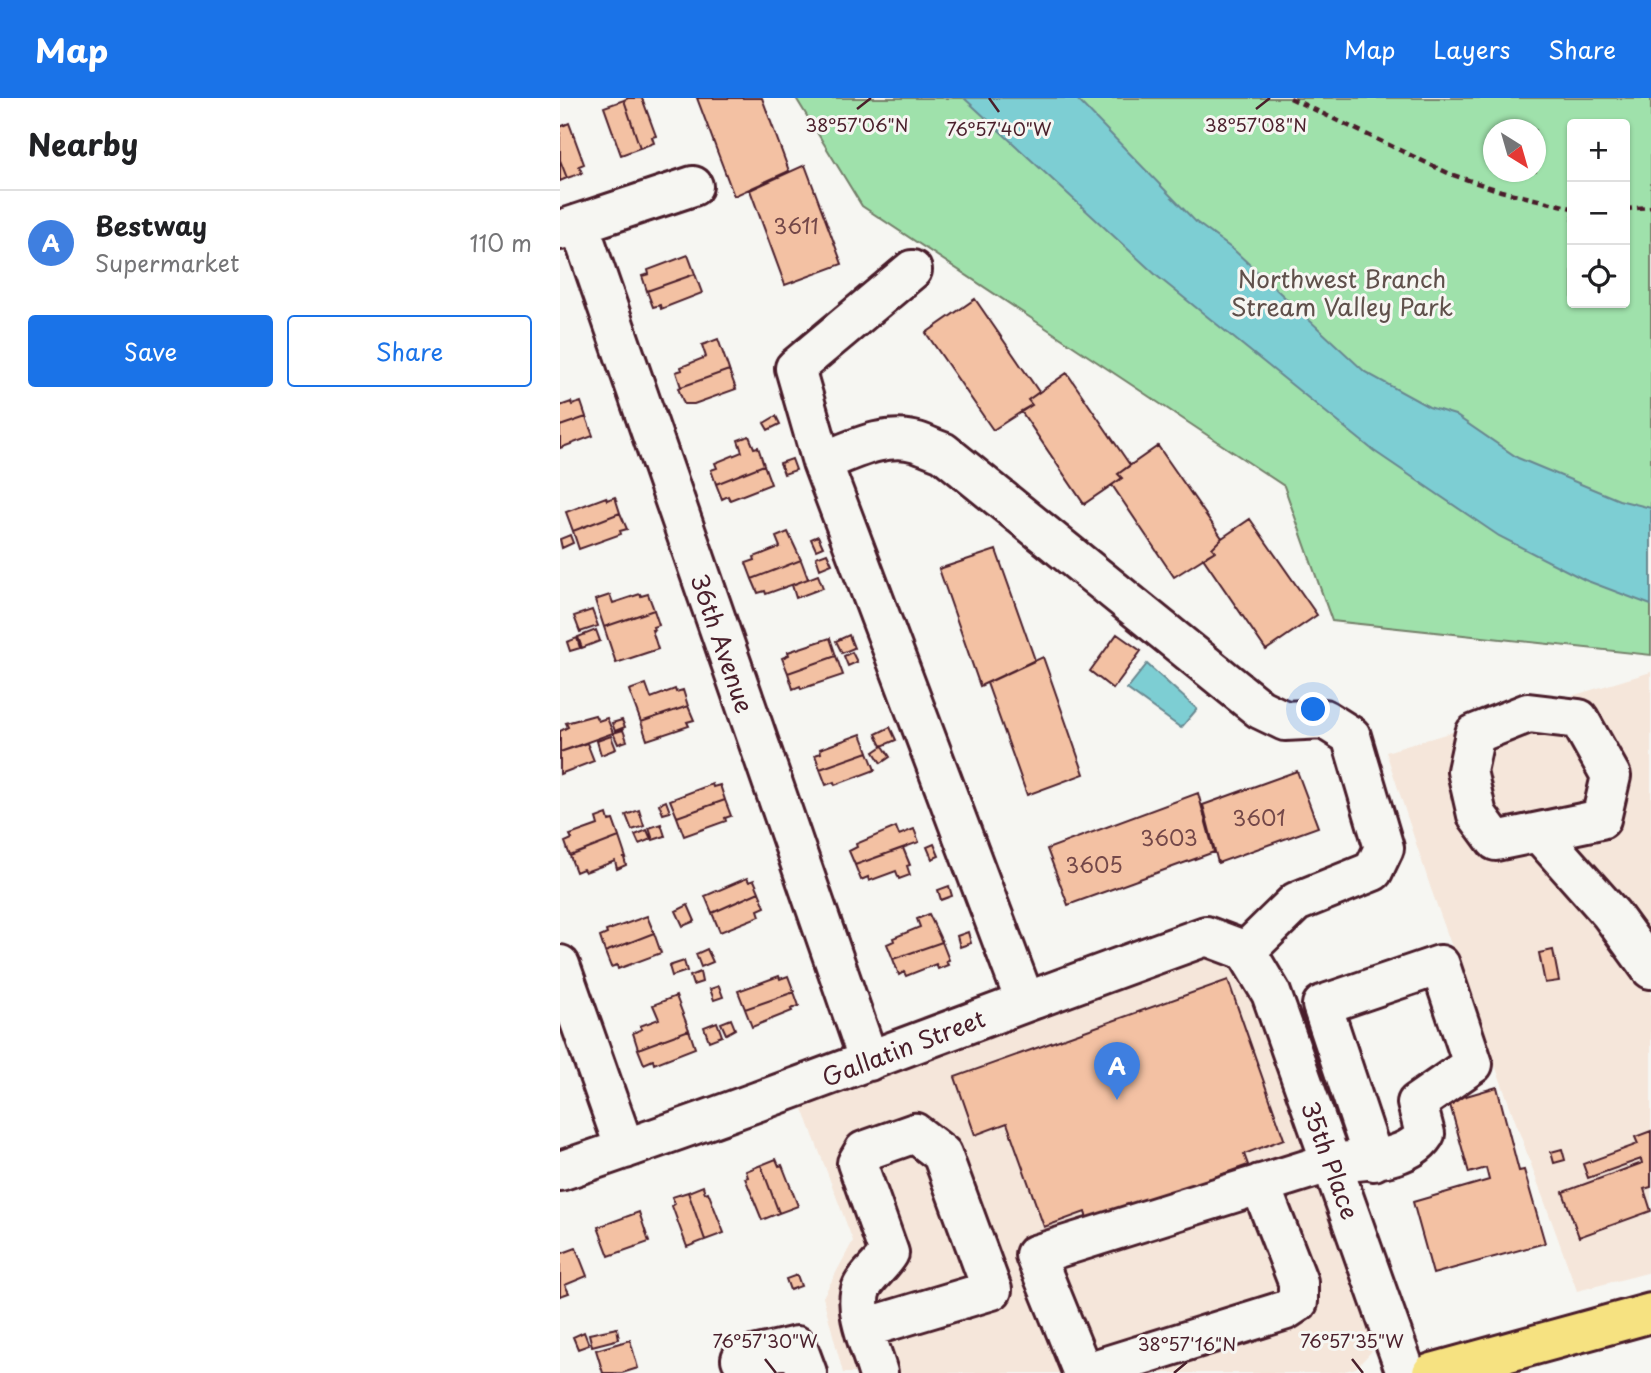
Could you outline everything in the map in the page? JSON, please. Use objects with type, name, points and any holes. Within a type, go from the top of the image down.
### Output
[{"type":"main road","points":[[1432,1373],[1651,1313]]},
{"type":"street","points":[[569,227],[693,186]]},
{"type":"street","name":"36th Avenue","points":[[569,227],[869,1061]]},
{"type":"street","points":[[912,270],[794,368],[822,463],[1025,1001]]},
{"type":"street","points":[[822,463],[891,439],[915,441],[943,453],[1260,709],[1285,721],[1324,719],[1351,736],[1384,848],[1373,871],[1296,902],[1246,951]]},
{"type":"street","points":[[1539,833],[1611,914],[1651,969]]},
{"type":"street","name":"Gallatin Street","points":[[560,1171],[869,1061],[1206,936],[1246,951]]},
{"type":"street","name":"35th Place","points":[[1246,951],[1271,993],[1406,1373]]},
{"type":"street","points":[[560,965],[625,1149]]},
{"type":"street","points":[[1261,1184],[1298,1282],[1298,1302],[1286,1310],[1084,1373],[1035,1255],[1261,1184],[1332,1162],[1374,1161],[1419,1145],[1425,1134],[1417,1102],[1474,1065],[1440,965],[1322,1005],[1374,1161]]},
{"type":"street","points":[[878,1373],[858,1305],[862,1287],[890,1253],[857,1163],[864,1151],[915,1133],[942,1154],[992,1290]]},
{"type":"street","points":[[864,1328],[992,1290],[1041,1272]]},
{"type":"street","points":[[741,1359],[797,1346],[807,1373]]},
{"type":"path","points":[[1290,98],[1450,174],[1513,194],[1567,207]]},
{"type":"path","points":[[1630,209],[1651,207]]},
{"type":"shaded area","points":[[1651,672],[1651,1272],[1577,1291],[1431,889],[1386,752]]},
{"type":"shaded area","points":[[1215,955],[1244,971],[1375,1340],[1371,1352],[1356,1368],[1337,1373],[843,1373],[823,1297],[853,1241],[802,1106]]},
{"type":"green space","name":"Northwest Branch Stream Valley Park","points":[[796,98],[1651,98],[1651,655],[1332,621],[1284,486],[862,206]]},
{"type":"water","points":[[964,98],[1076,98],[1196,222],[1235,251],[1365,372],[1429,407],[1455,415],[1518,458],[1619,500],[1651,508],[1651,605],[1585,580],[1499,536],[1374,451],[1157,276]]},
{"type":"water","points":[[1147,664],[1197,709],[1181,728],[1127,689]]},
{"type":"building","points":[[642,98],[656,136],[652,137],[654,143],[640,148],[624,100]]},
{"type":"building","points":[[697,98],[762,98],[789,171],[734,196]]},
{"type":"building","points":[[624,100],[640,148],[621,155],[604,107]]},
{"type":"building","points":[[569,123],[584,164],[579,166],[582,173],[567,178],[560,160],[560,127]]},
{"type":"building","points":[[560,160],[567,178],[560,181]]},
{"type":"building","points":[[805,165],[842,264],[785,285],[750,190]]},
{"type":"building","points":[[688,255],[695,274],[647,291],[642,276],[649,274],[648,270]]},
{"type":"building","points":[[695,274],[702,293],[661,309],[660,305],[653,307],[647,291]]},
{"type":"building","points":[[975,299],[1039,392],[1028,400],[1032,405],[993,430],[926,333]]},
{"type":"building","points":[[718,339],[729,370],[681,387],[676,372],[682,370],[681,367],[706,357],[702,345]]},
{"type":"building","points":[[729,370],[736,389],[694,404],[684,404],[678,388]]},
{"type":"building","points":[[1067,373],[1130,465],[1118,474],[1122,478],[1084,504],[1021,411],[1032,405],[1028,400]]},
{"type":"building","points":[[571,402],[572,405],[581,402],[586,417],[560,426],[560,406]]},
{"type":"building","points":[[776,416],[780,424],[768,430],[764,423]]},
{"type":"building","points":[[586,417],[593,436],[560,448],[560,426]]},
{"type":"building","points":[[749,436],[754,448],[758,447],[764,465],[716,484],[711,470],[717,468],[715,463],[742,452],[738,440]]},
{"type":"building","points":[[1158,446],[1222,538],[1212,548],[1215,551],[1174,577],[1112,485],[1122,478],[1118,474]]},
{"type":"building","points":[[792,459],[796,470],[784,474],[780,463]]},
{"type":"building","points":[[764,465],[771,484],[730,500],[728,496],[722,499],[716,484]]},
{"type":"building","points":[[606,497],[607,500],[615,497],[620,513],[573,531],[566,512]]},
{"type":"building","points":[[620,513],[627,529],[620,531],[621,534],[579,549],[573,531]]},
{"type":"building","points":[[1250,519],[1317,615],[1266,650],[1203,558],[1215,551],[1212,548],[1222,538]]},
{"type":"building","points":[[788,532],[801,560],[752,579],[746,563],[780,547],[776,537]]},
{"type":"building","points":[[570,535],[573,543],[562,548],[560,539]]},
{"type":"building","points":[[818,536],[823,547],[816,550],[811,539]]},
{"type":"building","points":[[996,550],[1035,660],[980,686],[939,569]]},
{"type":"building","points":[[827,553],[832,564],[820,569],[816,557]]},
{"type":"building","points":[[801,560],[808,579],[766,594],[765,591],[758,593],[752,579]]},
{"type":"building","points":[[818,575],[823,588],[796,598],[792,585]]},
{"type":"building","points":[[648,594],[654,610],[604,627],[595,600],[610,595],[613,603]]},
{"type":"building","points":[[592,610],[598,626],[580,632],[574,616]]},
{"type":"building","points":[[654,610],[659,625],[652,630],[658,649],[616,663],[604,627]]},
{"type":"building","points":[[596,630],[600,641],[582,648],[578,637]]},
{"type":"building","points":[[1117,634],[1141,651],[1113,689],[1090,671]]},
{"type":"building","points":[[849,635],[854,648],[842,653],[836,641]]},
{"type":"building","points":[[577,638],[580,648],[570,651],[567,642]]},
{"type":"building","points":[[830,638],[836,656],[788,673],[782,658],[789,655],[788,652]]},
{"type":"building","points":[[852,652],[857,662],[848,666],[844,656]]},
{"type":"building","points":[[836,656],[843,675],[801,689],[800,686],[793,689],[788,673]]},
{"type":"building","points":[[1043,657],[1084,774],[1027,795],[987,683]]},
{"type":"building","points":[[646,684],[651,698],[675,689],[676,692],[683,690],[688,706],[641,722],[629,690]]},
{"type":"building","points":[[688,706],[694,720],[687,722],[689,726],[647,740],[641,722]]},
{"type":"building","points":[[595,715],[598,721],[607,718],[613,733],[560,752],[560,731],[568,727],[566,723]]},
{"type":"building","points":[[622,720],[625,727],[615,731],[612,723]]},
{"type":"building","points":[[890,727],[896,740],[882,746],[876,734]]},
{"type":"building","points":[[623,730],[627,741],[618,744],[613,733]]},
{"type":"building","points":[[861,734],[868,752],[820,769],[815,755],[821,753],[820,749]]},
{"type":"building","points":[[611,736],[616,749],[601,755],[597,741]]},
{"type":"building","points":[[587,743],[594,761],[560,774],[560,752]]},
{"type":"building","points":[[883,746],[890,757],[881,763],[874,752]]},
{"type":"building","points":[[868,752],[875,770],[835,785],[834,782],[826,785],[820,769]]},
{"type":"building","points":[[1297,771],[1318,827],[1218,863],[1203,805]]},
{"type":"building","points":[[712,784],[713,787],[720,785],[725,800],[677,817],[670,800]]},
{"type":"building","points":[[1198,793],[1214,852],[1068,905],[1047,849]]},
{"type":"building","points":[[725,800],[731,816],[725,818],[726,821],[684,836],[677,817]]},
{"type":"building","points":[[666,801],[670,812],[663,814],[659,804]]},
{"type":"building","points":[[639,810],[644,826],[632,830],[626,815]]},
{"type":"building","points":[[607,814],[609,821],[613,820],[619,837],[570,856],[565,842],[572,839],[570,835],[598,825],[596,818]]},
{"type":"building","points":[[661,824],[665,836],[653,840],[649,828]]},
{"type":"building","points":[[896,827],[899,835],[914,829],[919,842],[855,865],[849,851],[857,847],[856,844]]},
{"type":"building","points":[[647,830],[651,839],[639,844],[635,835]]},
{"type":"building","points":[[619,837],[626,865],[617,869],[615,861],[585,872],[583,869],[576,872],[570,856]]},
{"type":"building","points":[[934,844],[939,856],[932,859],[927,847]]},
{"type":"building","points":[[903,848],[910,865],[907,866],[910,875],[899,879],[896,871],[869,881],[868,877],[861,880],[855,865]]},
{"type":"building","points":[[747,878],[749,882],[754,880],[759,892],[712,913],[705,896]]},
{"type":"building","points":[[949,886],[952,896],[941,900],[938,890]]},
{"type":"building","points":[[759,892],[765,907],[758,910],[760,916],[720,932],[712,913]]},
{"type":"building","points":[[688,905],[695,921],[683,926],[676,911]]},
{"type":"building","points":[[929,914],[942,942],[893,959],[887,944],[894,941],[893,938],[920,927],[917,919]]},
{"type":"building","points":[[647,916],[654,933],[605,952],[600,937],[607,934],[606,931]]},
{"type":"building","points":[[968,932],[971,943],[960,947],[957,936]]},
{"type":"building","points":[[654,933],[661,953],[618,969],[617,965],[611,967],[605,952]]},
{"type":"building","points":[[942,942],[949,960],[946,961],[948,965],[938,969],[936,964],[906,976],[904,972],[899,975],[893,959]]},
{"type":"building","points":[[707,949],[713,962],[701,967],[696,954]]},
{"type":"building","points":[[1553,950],[1559,981],[1545,983],[1539,953]]},
{"type":"building","points":[[684,961],[687,971],[672,976],[669,966]]},
{"type":"building","points":[[700,972],[702,982],[693,985],[690,976]]},
{"type":"building","points":[[779,976],[780,979],[788,976],[794,992],[745,1009],[738,991]]},
{"type":"building","points":[[1228,980],[1284,1139],[1244,1154],[1248,1165],[1088,1222],[1085,1212],[1044,1227],[1007,1123],[975,1135],[955,1077]]},
{"type":"building","points":[[719,986],[723,997],[714,1000],[710,989]]},
{"type":"building","points":[[794,992],[799,1006],[752,1027],[745,1009]]},
{"type":"building","points":[[676,996],[689,1030],[638,1049],[633,1033],[642,1029],[640,1026],[659,1019],[653,1005]]},
{"type":"building","points":[[731,1019],[735,1029],[726,1034],[721,1023]]},
{"type":"building","points":[[717,1022],[722,1036],[709,1041],[704,1027]]},
{"type":"building","points":[[689,1030],[695,1048],[654,1064],[653,1060],[644,1064],[638,1049]]},
{"type":"building","points":[[1497,1087],[1519,1171],[1524,1170],[1545,1243],[1433,1274],[1413,1202],[1489,1180],[1486,1168],[1469,1173],[1449,1101]]},
{"type":"building","points":[[1651,1131],[1651,1187],[1644,1189],[1651,1211],[1579,1237],[1563,1192],[1642,1163],[1641,1159],[1588,1178],[1583,1164],[1638,1144],[1635,1137]]},
{"type":"building","points":[[1562,1149],[1565,1160],[1554,1163],[1551,1152]]},
{"type":"building","points":[[776,1159],[779,1166],[782,1165],[798,1206],[779,1213],[761,1165]]},
{"type":"building","points":[[761,1165],[779,1213],[762,1220],[745,1178],[748,1177],[746,1171]]},
{"type":"building","points":[[703,1186],[705,1193],[708,1192],[724,1233],[705,1240],[688,1192]]},
{"type":"building","points":[[688,1192],[705,1240],[687,1247],[672,1206],[675,1204],[672,1197]]},
{"type":"building","points":[[639,1212],[649,1242],[609,1256],[598,1227]]},
{"type":"building","points":[[576,1248],[587,1276],[565,1285],[569,1293],[560,1296],[560,1254]]},
{"type":"building","points":[[797,1275],[801,1286],[790,1290],[786,1279]]},
{"type":"building","points":[[617,1328],[619,1339],[592,1346],[589,1334]]},
{"type":"building","points":[[584,1332],[589,1345],[578,1349],[573,1337]]},
{"type":"building","points":[[630,1340],[638,1368],[622,1373],[603,1373],[596,1350]]},
{"type":"place","name":"Bestway","points":[[1117,1100]]}]
